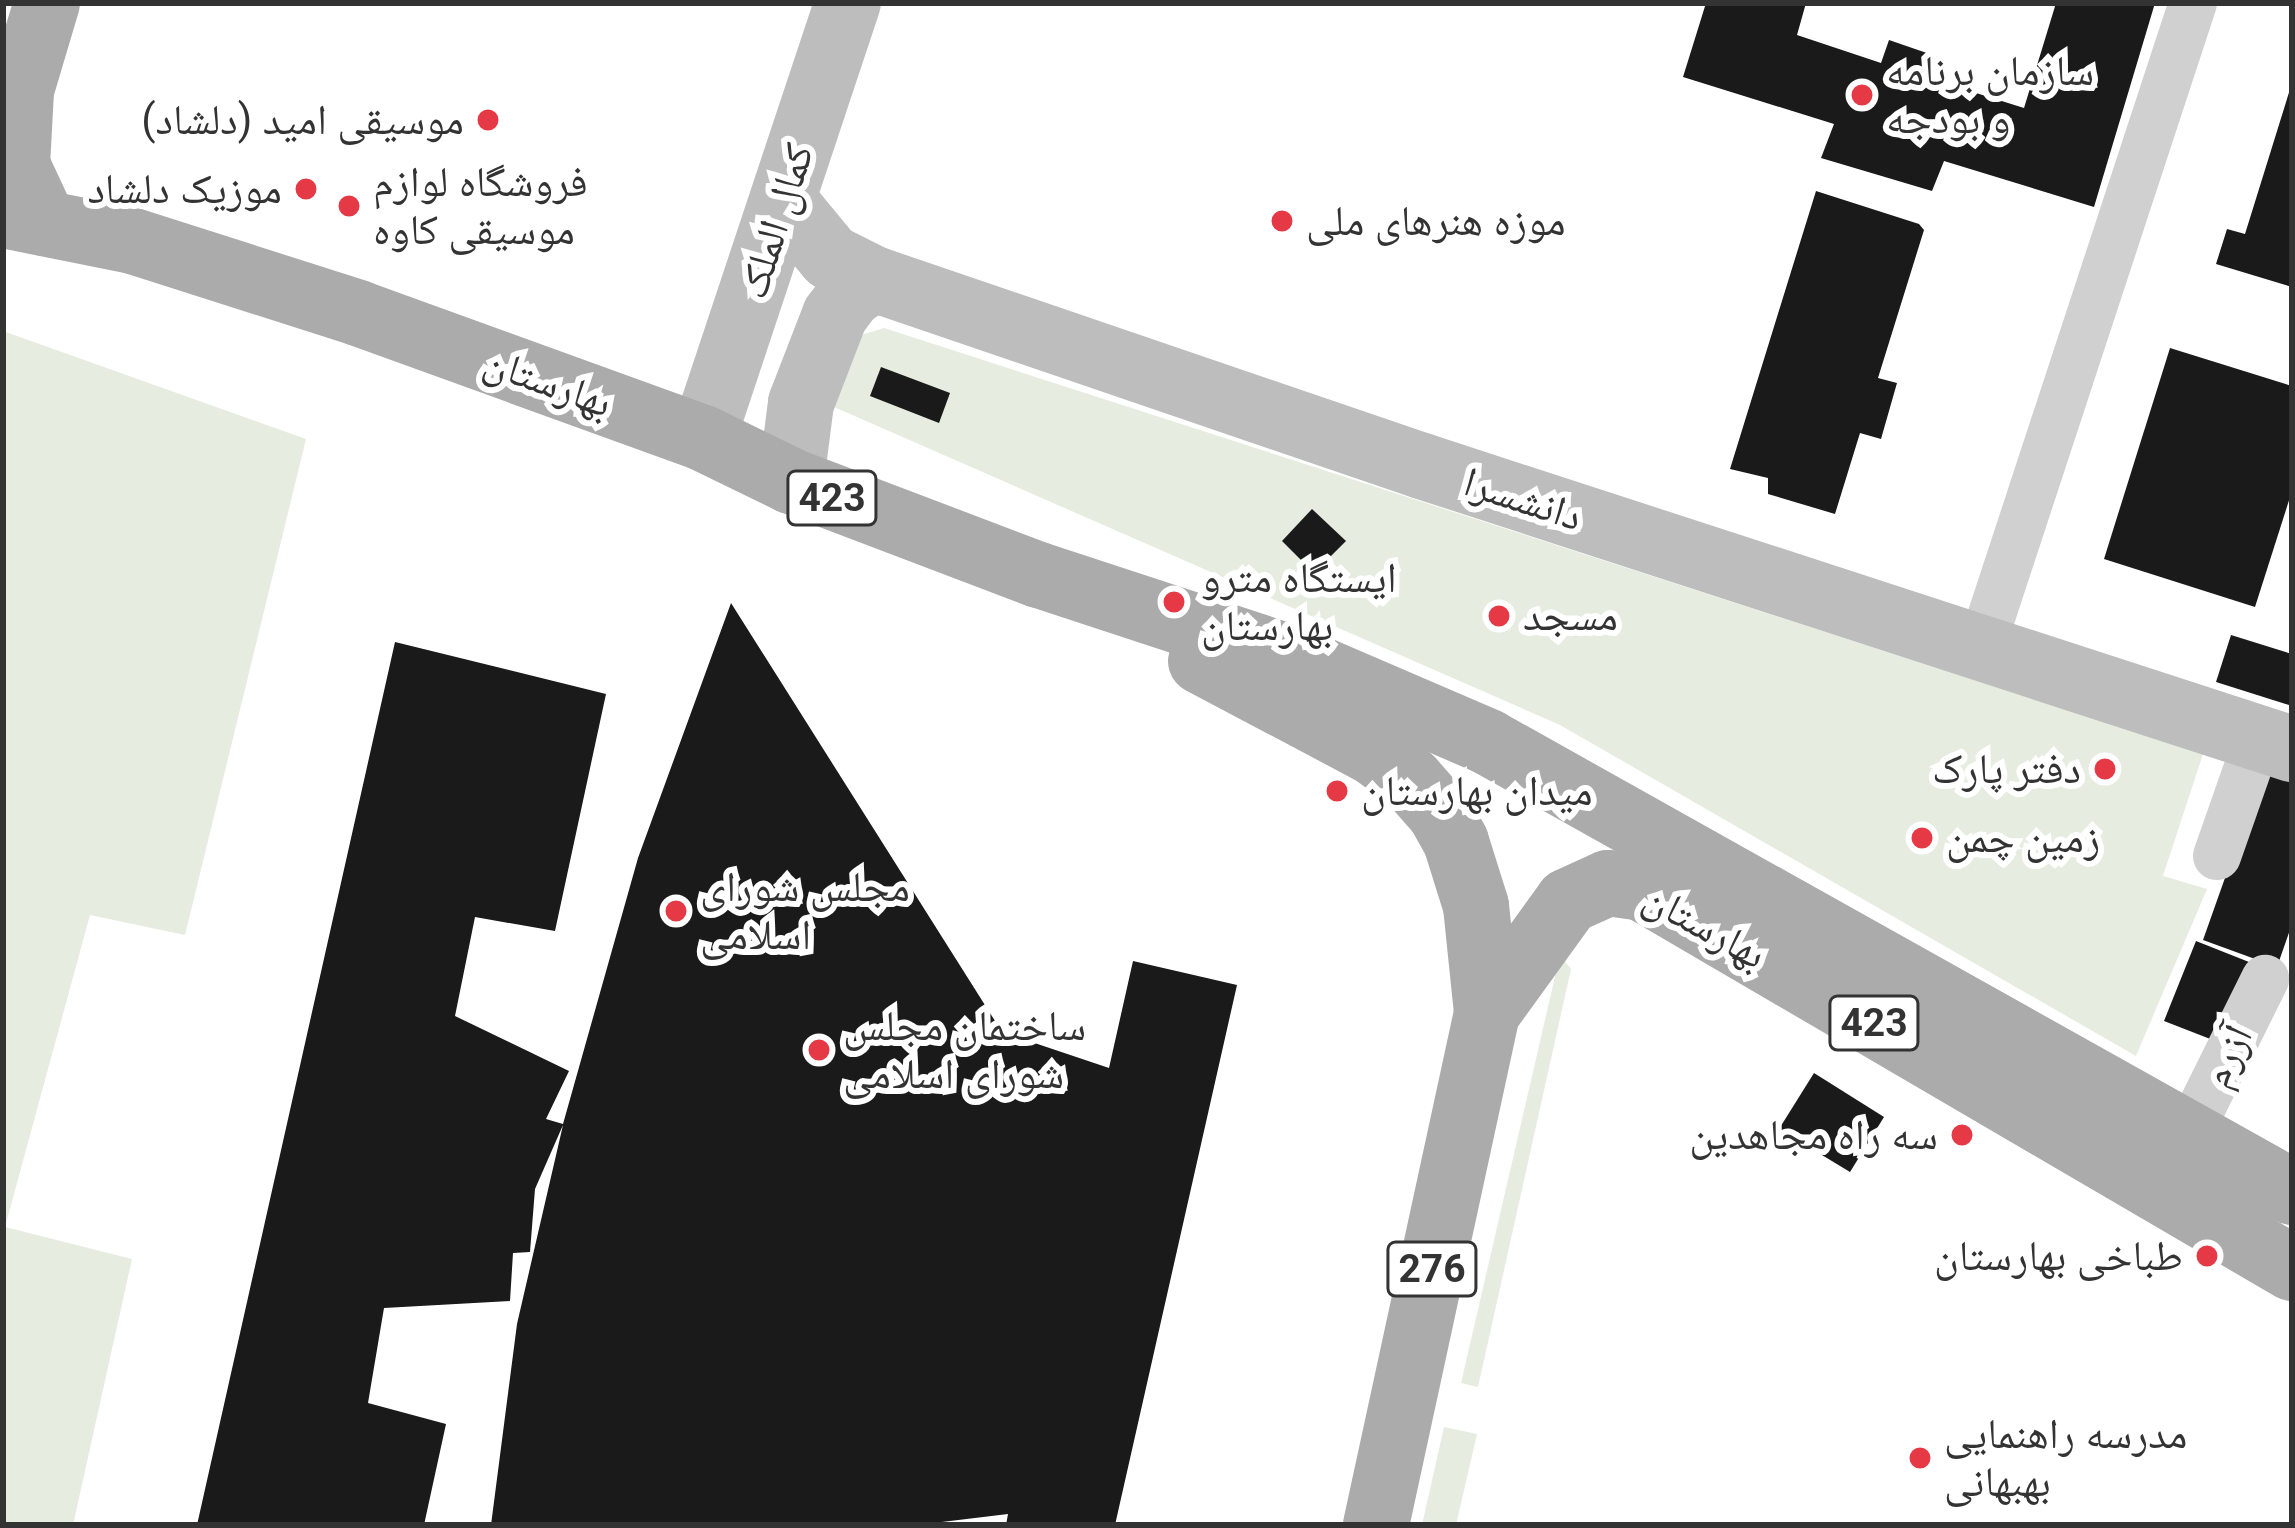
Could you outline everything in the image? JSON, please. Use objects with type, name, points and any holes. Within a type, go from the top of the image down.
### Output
[{"type":"main road","points":[[3,19],[42,3]]},
{"type":"main road","points":[[24,219],[17,165],[20,90],[42,3]]},
{"type":"main road","name":"بهارستان","points":[[24,219],[133,241],[358,314],[703,438],[791,482],[1039,575],[1298,660],[1488,742],[2292,1192]]},
{"type":"main road","name":"بهارستان","points":[[1039,575],[1373,752],[1425,794],[1467,872],[1487,1013]]},
{"type":"main road","name":"بهارستان","points":[[1487,1013],[1568,901],[1609,883],[1642,888],[2292,1268]]},
{"type":"main road","name":"276","points":[[1376,1525],[1487,1013]]},
{"type":"street","name":"کمال الملک","points":[[703,438],[848,3]]},
{"type":"street","points":[[1981,648],[2193,3]]},
{"type":"street","name":"دانشسرا","points":[[783,200],[830,256],[874,279],[2275,744]]},
{"type":"street","points":[[791,482],[801,403],[835,314],[874,279]]},
{"type":"street","points":[[2217,856],[2275,744]]},
{"type":"street","name":"آزرم","points":[[2189,1133],[2265,980]]},
{"type":"shaded area","points":[[884,328],[2203,754],[2163,876],[2207,889],[2136,1056],[1560,725],[834,407],[861,335]]},
{"type":"shaded area","points":[[3,331],[306,439],[185,935],[90,915],[5,1227],[132,1259],[73,1525],[3,1525]]},
{"type":"shaded area","points":[[1560,955],[1571,969],[1478,1387],[1461,1383]]},
{"type":"shaded area","points":[[1444,1427],[1477,1434],[1456,1525],[1422,1525]]},
{"type":"building","name":"سازمان برنامه و بودجه","points":[[1706,3],[1806,3],[1797,35],[1881,63],[1889,40],[1947,60],[1941,82],[2024,108],[2056,3],[2155,3],[2094,207],[1944,161],[1932,191],[1821,158],[1834,124],[1683,77]]},
{"type":"building","points":[[2291,86],[2292,287],[2216,264],[2227,229],[2245,234]]},
{"type":"building","points":[[1816,191],[1919,224],[1924,230],[1878,378],[1897,383],[1881,439],[1860,433],[1835,514],[1768,494],[1768,478],[1730,469]]},
{"type":"building","points":[[2170,348],[2292,386],[2292,491],[2255,607],[2104,559]]},
{"type":"building","points":[[881,367],[950,393],[939,423],[870,396]]},
{"type":"building","points":[[1312,509],[1346,541],[1314,573],[1282,541]]},
{"type":"building","points":[[731,603],[1002,1032],[1109,1068],[1133,961],[1237,985],[1115,1525],[1006,1525],[1008,1514],[917,1525],[491,1525],[517,1324],[563,1125],[535,1189],[530,1252],[513,1253],[510,1301],[384,1308],[368,1403],[446,1424],[424,1525],[197,1525],[395,642],[606,694],[555,931],[475,917],[455,1016],[569,1071],[546,1119],[563,1124],[638,858]]},
{"type":"building","points":[[2231,635],[2292,654],[2292,706],[2216,682]]},
{"type":"building","points":[[2265,765],[2292,775],[2292,924],[2277,967],[2203,940]]},
{"type":"building","points":[[2196,941],[2249,962],[2218,1042],[2164,1021]]},
{"type":"building","points":[[1814,1073],[1884,1117],[1850,1172],[1779,1129]]},
{"type":"place","name":"سازمان برنامه و بودجه","points":[[1862,95]]},
{"type":"place","name":"موسیقی امید (دلشاد)","points":[[488,120]]},
{"type":"place","name":"موزیک دلشاد","points":[[306,189]]},
{"type":"place","name":"فروشگاه لوازم موسیقی کاوه","points":[[349,206]]},
{"type":"place","name":"موزه هنرهای ملی","points":[[1282,221]]},
{"type":"place","name":"ایستگاه مترو بهارستان","points":[[1174,602]]},
{"type":"place","name":"مسجد","points":[[1499,616]]},
{"type":"place","name":"دفتر پارک","points":[[2105,769]]},
{"type":"place","name":"میدان بهارستان","points":[[1337,791]]},
{"type":"place","name":"زمین چمن","points":[[1922,838]]},
{"type":"place","name":"مجلس شورای اسلامی","points":[[676,911]]},
{"type":"place","name":"ساختمان مجلس شورای اسلامی","points":[[819,1050]]},
{"type":"place","name":"سه راه مجاهدین","points":[[1962,1135]]},
{"type":"place","name":"طباخی بهارستان","points":[[2207,1256]]},
{"type":"place","name":"مدرسه راهنمایی بهبهانی","points":[[1920,1458]]}]
